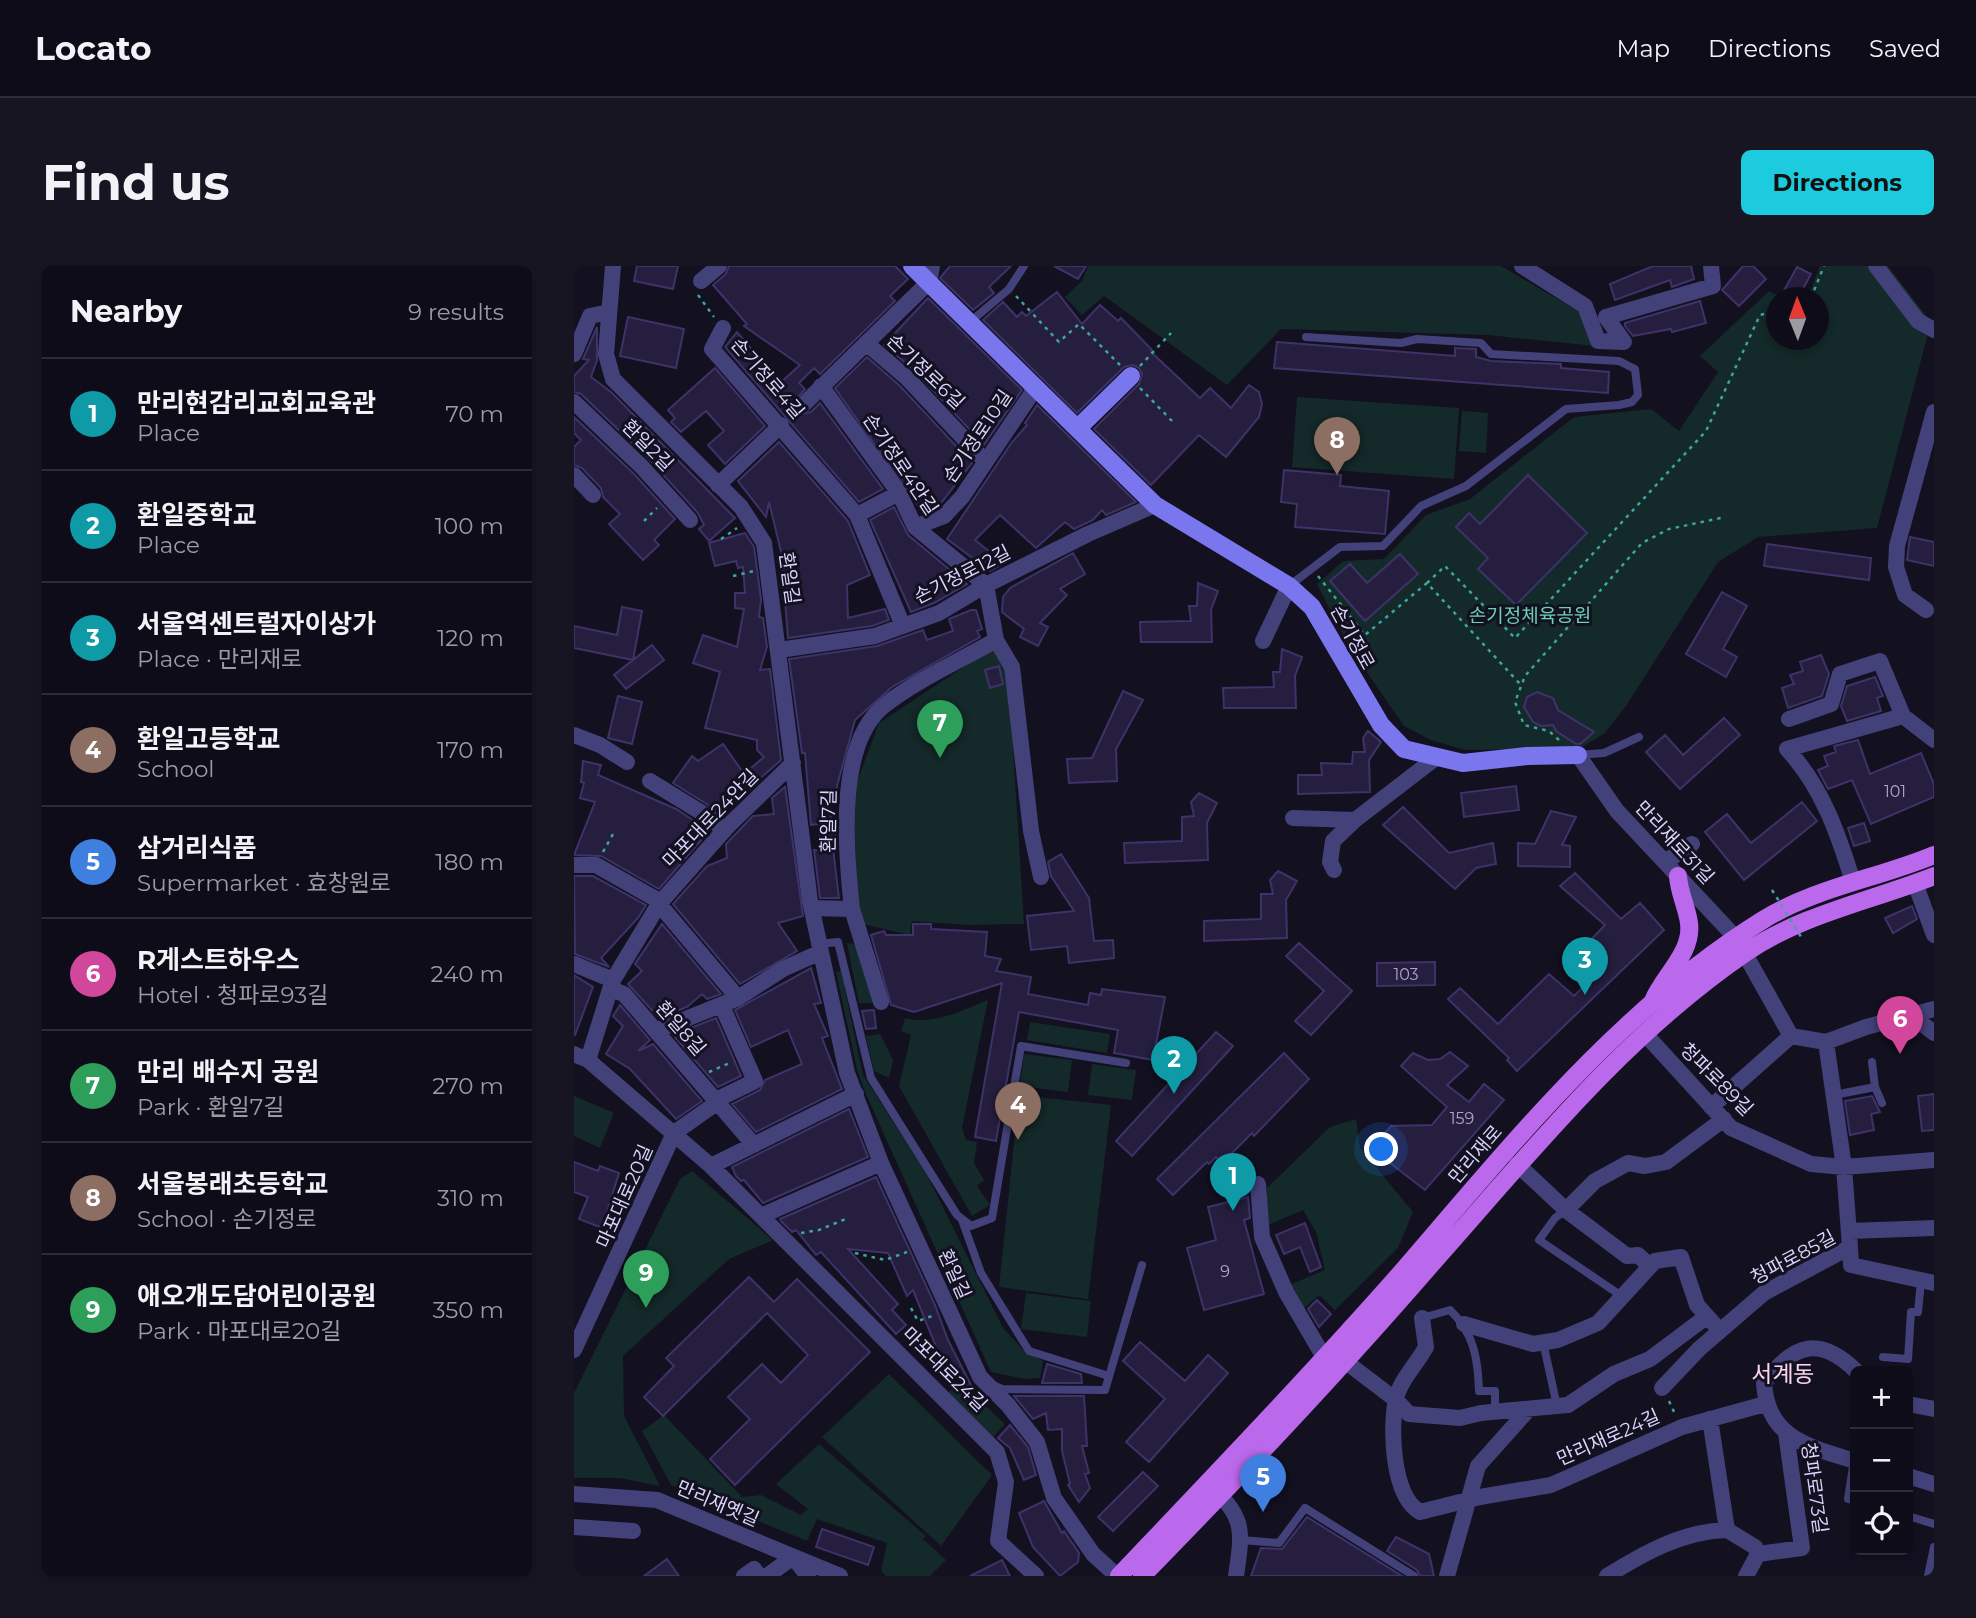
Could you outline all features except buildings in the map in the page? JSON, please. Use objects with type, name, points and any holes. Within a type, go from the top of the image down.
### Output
[{"type":"main road","name":"만리재로","points":[[1118,1576],[1214,1489],[1346,1362],[1517,1164],[1580,1097],[1692,995],[1766,918],[1853,882],[1934,855]]},
{"type":"main road","points":[[1650,1007],[1688,939],[1689,925],[1680,897],[1678,876]]},
{"type":"main road","name":"만리재로","points":[[1142,1576],[1325,1359],[1544,1107],[1650,1007],[1741,945],[1934,876]]},
{"type":"main road","points":[[1650,1007],[1684,989],[1692,995]]},
{"type":"street","name":"환일길","points":[[613,266],[607,354],[613,379],[718,485],[749,520],[764,543],[812,908],[847,1073],[881,1163],[966,1352],[985,1382],[1037,1442],[1054,1499],[1074,1530],[1093,1554],[1118,1576]]},
{"type":"street","points":[[701,281],[719,266]]},
{"type":"street","name":"손기정로","points":[[912,266],[931,274],[970,322],[1156,505],[1289,586],[1312,607],[1381,725],[1404,749],[1463,763],[1527,756],[1578,755]]},
{"type":"street","points":[[1522,266],[1585,306],[1597,339],[1624,342],[1606,317],[1713,286],[1711,266]]},
{"type":"street","points":[[1876,266],[1918,321],[1934,330]]},
{"type":"street","name":"손기정로6길","points":[[804,404],[931,274]]},
{"type":"street","points":[[575,346],[590,316],[609,312]]},
{"type":"street","name":"손기정로4길","points":[[723,328],[712,349],[857,515],[902,626]]},
{"type":"street","name":"손기정로6길","points":[[866,343],[907,378],[985,461]]},
{"type":"street","points":[[1078,428],[1131,376]]},
{"type":"street","name":"손기정로4안길","points":[[821,386],[899,493],[915,527],[986,585]]},
{"type":"street","name":"손기정로10길","points":[[915,527],[944,516],[962,497],[1036,387]]},
{"type":"street","name":"환일2길","points":[[574,402],[670,496],[690,520]]},
{"type":"street","points":[[1926,610],[1906,595],[1896,566],[1897,546],[1934,412]]},
{"type":"street","points":[[718,485],[781,425]]},
{"type":"street","points":[[574,475],[593,495]]},
{"type":"street","points":[[857,515],[899,493]]},
{"type":"street","name":"손기정로12길","points":[[779,650],[876,636],[939,613],[986,585],[1087,534],[1156,505]]},
{"type":"street","points":[[986,585],[996,640],[1012,667],[1031,831],[1041,877]]},
{"type":"street","points":[[1264,641],[1289,586]]},
{"type":"street","name":"환일7길","points":[[881,1002],[852,909],[848,869],[847,798],[863,731],[883,706],[996,640]]},
{"type":"street","points":[[1789,719],[1831,704],[1840,674],[1880,661],[1903,716],[1934,740]]},
{"type":"street","points":[[1853,882],[1822,798],[1805,769],[1787,749],[1903,716]]},
{"type":"street","points":[[574,734],[600,745],[627,762]]},
{"type":"street","name":"만리재로31길","points":[[1578,755],[1617,811],[1741,945]]},
{"type":"street","points":[[1334,870],[1330,862],[1333,841],[1355,820],[1437,757]]},
{"type":"street","name":"마포대로24안길","points":[[581,1057],[612,984],[660,903],[724,831],[793,763]]},
{"type":"street","points":[[650,781],[712,819],[724,831]]},
{"type":"street","points":[[1293,818],[1355,820]]},
{"type":"street","points":[[1665,862],[1692,844]]},
{"type":"street","points":[[574,865],[596,864],[660,903],[738,998]]},
{"type":"street","points":[[1915,883],[1934,935]]},
{"type":"street","points":[[812,908],[852,909]]},
{"type":"street","points":[[1741,945],[1791,1036]]},
{"type":"street","points":[[656,1031],[738,998],[820,948]]},
{"type":"street","name":"환일8길","points":[[574,964],[612,984],[624,994],[754,1144]]},
{"type":"street","name":"환일8길","points":[[674,1133],[717,1101],[755,1081],[722,1006]]},
{"type":"street","points":[[1791,1036],[1826,1042],[1934,1009]]},
{"type":"street","points":[[1912,1015],[1934,1033]]},
{"type":"street","name":"청파로89길","points":[[1646,1035],[1731,1129],[1811,1164],[1844,1167],[1934,1160]]},
{"type":"street","points":[[1711,1107],[1791,1036]]},
{"type":"street","points":[[1826,1042],[1844,1167],[1849,1239],[1934,1228]]},
{"type":"street","name":"마포대로24길","points":[[581,1057],[711,1166],[998,1452],[1006,1482],[998,1541],[1036,1576]]},
{"type":"street","points":[[711,1166],[856,1094]]},
{"type":"street","points":[[1566,1210],[1595,1181],[1628,1163],[1646,1166],[1666,1162],[1724,1119]]},
{"type":"street","name":"마포대로20길","points":[[574,1350],[617,1263],[674,1133]]},
{"type":"street","points":[[761,1216],[881,1163]]},
{"type":"street","points":[[1517,1164],[1566,1210],[1626,1256],[1638,1255],[1650,1266]]},
{"type":"street","points":[[1258,1184],[1262,1237],[1286,1292],[1325,1359]]},
{"type":"street","name":"청파로85길","points":[[1662,1388],[1721,1330],[1764,1293],[1849,1239],[1852,1265],[1927,1282]]},
{"type":"street","points":[[1464,1324],[1533,1344],[1558,1340],[1598,1323],[1655,1261],[1681,1257],[1697,1305],[1721,1330]]},
{"type":"street","points":[[1346,1362],[1396,1399],[1409,1414],[1460,1418],[1528,1410],[1567,1405],[1614,1374],[1650,1359],[1706,1317]]},
{"type":"street","name":"만리재로24길","points":[[1422,1318],[1426,1347],[1402,1383],[1396,1399],[1398,1478],[1409,1506],[1420,1512],[1574,1477],[1682,1427],[1765,1404]]},
{"type":"street","points":[[1765,1404],[1764,1383],[1783,1358],[1817,1348],[1837,1353],[1851,1366]]},
{"type":"street","name":"청파로73길","points":[[1765,1404],[1786,1433],[1800,1442],[1850,1459]]},
{"type":"street","points":[[1913,1405],[1934,1409]]},
{"type":"street","points":[[1447,1576],[1474,1499],[1478,1466],[1528,1410]]},
{"type":"street","points":[[1710,1419],[1727,1530]]},
{"type":"street","name":"청파로73길","points":[[1758,1554],[1802,1548],[1786,1433]]},
{"type":"street","points":[[1913,1477],[1934,1483]]},
{"type":"street","points":[[1214,1489],[1231,1504],[1241,1526],[1236,1576]]},
{"type":"street","name":"만리재옛길","points":[[574,1494],[657,1500],[840,1576]]},
{"type":"street","points":[[574,1527],[633,1531]]},
{"type":"street","points":[[1607,1576],[1660,1547],[1693,1535],[1727,1530],[1755,1547],[1758,1554],[1746,1576]]},
{"type":"street","points":[[767,1576],[793,1557],[808,1576]]},
{"type":"street","points":[[744,1576],[754,1569],[759,1576]]},
{"type":"lane","points":[[970,322],[1009,289],[1024,266]]},
{"type":"lane","points":[[1289,586],[1340,547],[1383,546],[1421,506],[1466,486],[1566,409],[1619,405],[1632,402],[1638,396],[1635,369],[1619,361],[1491,354],[1480,343],[1417,339],[1401,343],[1306,337]]},
{"type":"lane","points":[[1578,755],[1604,752],[1639,737]]},
{"type":"lane","points":[[820,948],[838,942],[871,1078],[961,1217],[981,1273],[1029,1350],[1110,1376]]},
{"type":"lane","points":[[961,1217],[971,1226],[992,1217],[1021,1046],[1125,1063]]},
{"type":"lane","points":[[1872,1062],[1875,1087],[1882,1103]]},
{"type":"lane","points":[[1834,1095],[1875,1087]]},
{"type":"lane","points":[[1566,1210],[1555,1218],[1539,1240],[1623,1297]]},
{"type":"lane","points":[[985,1382],[1002,1389],[1105,1390],[1142,1265]]},
{"type":"lane","name":"청파로85길","points":[[1882,1357],[1909,1359],[1911,1312],[1918,1312],[1927,1282]]},
{"type":"lane","points":[[1422,1318],[1450,1310],[1464,1324],[1478,1360],[1479,1391],[1495,1391],[1495,1412]]},
{"type":"lane","points":[[1543,1342],[1557,1406]]},
{"type":"lane","points":[[1241,1540],[1279,1544],[1305,1508],[1414,1576]]},
{"type":"lane","points":[[1913,1518],[1934,1524]]},
{"type":"lane","points":[[1928,1576],[1934,1547]]},
{"type":"path","points":[[1815,287],[1824,266]]},
{"type":"path","name":"손기정로4길","points":[[701,281],[697,297],[723,328]]},
{"type":"path","points":[[1009,289],[1059,342],[1079,324],[1172,421]]},
{"type":"path","points":[[1311,569],[1323,580],[1365,635],[1445,566],[1515,638],[1706,431],[1760,315],[1766,314]]},
{"type":"path","points":[[1131,376],[1171,333]]},
{"type":"path","points":[[644,521],[670,496]]},
{"type":"path","points":[[1578,755],[1549,731],[1524,724],[1515,702],[1525,676],[1642,543],[1669,529],[1721,518]]},
{"type":"path","points":[[721,539],[749,520]]},
{"type":"path","points":[[733,576],[767,567]]},
{"type":"path","points":[[1427,583],[1521,685]]},
{"type":"path","points":[[596,864],[612,834]]},
{"type":"path","points":[[1772,890],[1803,940]]},
{"type":"path","points":[[697,1077],[744,1056]]},
{"type":"path","points":[[785,1239],[819,1230],[848,1218]]},
{"type":"path","points":[[855,1253],[885,1260],[920,1248]]},
{"type":"path","points":[[911,1308],[918,1321],[925,1320]]},
{"type":"path","points":[[1662,1388],[1682,1427]]},
{"type":"green space","points":[[1088,266],[1501,266],[1580,312],[1595,346],[1488,335],[1281,329],[1227,385],[1104,296],[1082,315],[1065,297],[1082,281]]},
{"type":"green space","name":"손기정체육공원","points":[[1820,266],[1888,266],[1931,322],[1877,528],[1758,537],[1718,562],[1626,706],[1604,734],[1580,748],[1465,750],[1431,740],[1404,726],[1348,645],[1317,584],[1343,561],[1384,559],[1426,515],[1470,499],[1574,417],[1651,409],[1679,431],[1718,372],[1700,356],[1766,294],[1766,350],[1829,350],[1829,287],[1812,287]]},
{"type":"green space","points":[[1297,397],[1459,408],[1454,479],[1292,467]]},
{"type":"green space","points":[[1462,411],[1488,413],[1486,453],[1459,451]]},
{"type":"green space","points":[[994,647],[1008,668],[1024,924],[968,925],[912,921],[910,935],[863,924],[857,892],[853,792],[879,723]]},
{"type":"green space","points":[[847,943],[856,944],[874,1003],[859,1003]]},
{"type":"green space","points":[[841,971],[863,1075],[926,1173],[1003,1328],[1025,1352],[1043,1361],[1040,1378],[1025,1379],[991,1372],[865,1092],[857,1069],[836,972]]},
{"type":"green space","points":[[988,1000],[962,1128],[966,1140],[977,1142],[974,1163],[984,1180],[977,1186],[990,1205],[972,1216],[899,1086],[911,1035],[901,1031],[905,1018],[937,1018]]},
{"type":"green space","points":[[1030,1022],[1110,1034],[1107,1053],[1027,1040]]},
{"type":"green space","points":[[880,1034],[893,1060],[889,1078],[874,1071],[866,1036]]},
{"type":"green space","points":[[1024,1054],[1072,1060],[1068,1092],[1020,1086]]},
{"type":"green space","points":[[1092,1064],[1136,1070],[1132,1100],[1088,1095]]},
{"type":"green space","points":[[1019,1095],[1111,1105],[1088,1299],[999,1287]]},
{"type":"green space","points":[[574,1096],[614,1113],[600,1148],[574,1136]]},
{"type":"green space","points":[[1356,1119],[1360,1148],[1413,1212],[1398,1248],[1335,1310],[1319,1295],[1302,1310],[1287,1286],[1325,1270],[1316,1232],[1303,1210],[1266,1226],[1267,1188],[1330,1127]]},
{"type":"green space","points":[[692,1171],[773,1240],[729,1259],[623,1356],[624,1416],[660,1486],[620,1478],[574,1478],[574,1393],[680,1179]]},
{"type":"green space","points":[[1026,1293],[1091,1301],[1087,1337],[1021,1329]]},
{"type":"green space","points":[[889,1374],[992,1475],[941,1546],[822,1437]]},
{"type":"green space","points":[[959,1381],[1005,1424],[992,1438],[946,1395]]},
{"type":"green space","points":[[664,1415],[742,1497],[761,1495],[801,1515],[808,1509],[776,1484],[819,1444],[926,1536],[923,1539],[946,1560],[930,1576],[886,1576],[881,1571],[887,1543],[817,1519],[807,1541],[671,1485],[642,1431]]},
{"type":"place","name":"서울봉래초등학교","points":[[1337,475]]},
{"type":"place","name":"만리 배수지 공원","points":[[940,758]]},
{"type":"place","name":"서울역센트럴자이상가","points":[[1585,995]]},
{"type":"place","name":"R게스트하우스","points":[[1900,1054]]},
{"type":"place","name":"환일중학교","points":[[1174,1094]]},
{"type":"place","name":"환일고등학교","points":[[1018,1140]]},
{"type":"place","name":"만리현감리교회교육관","points":[[1233,1211]]},
{"type":"place","name":"애오개도담어린이공원","points":[[646,1308]]},
{"type":"place","name":"삼거리식품","points":[[1263,1512]]},
{"type":"district","name":"서계동","points":[[1783,1374]]}]
